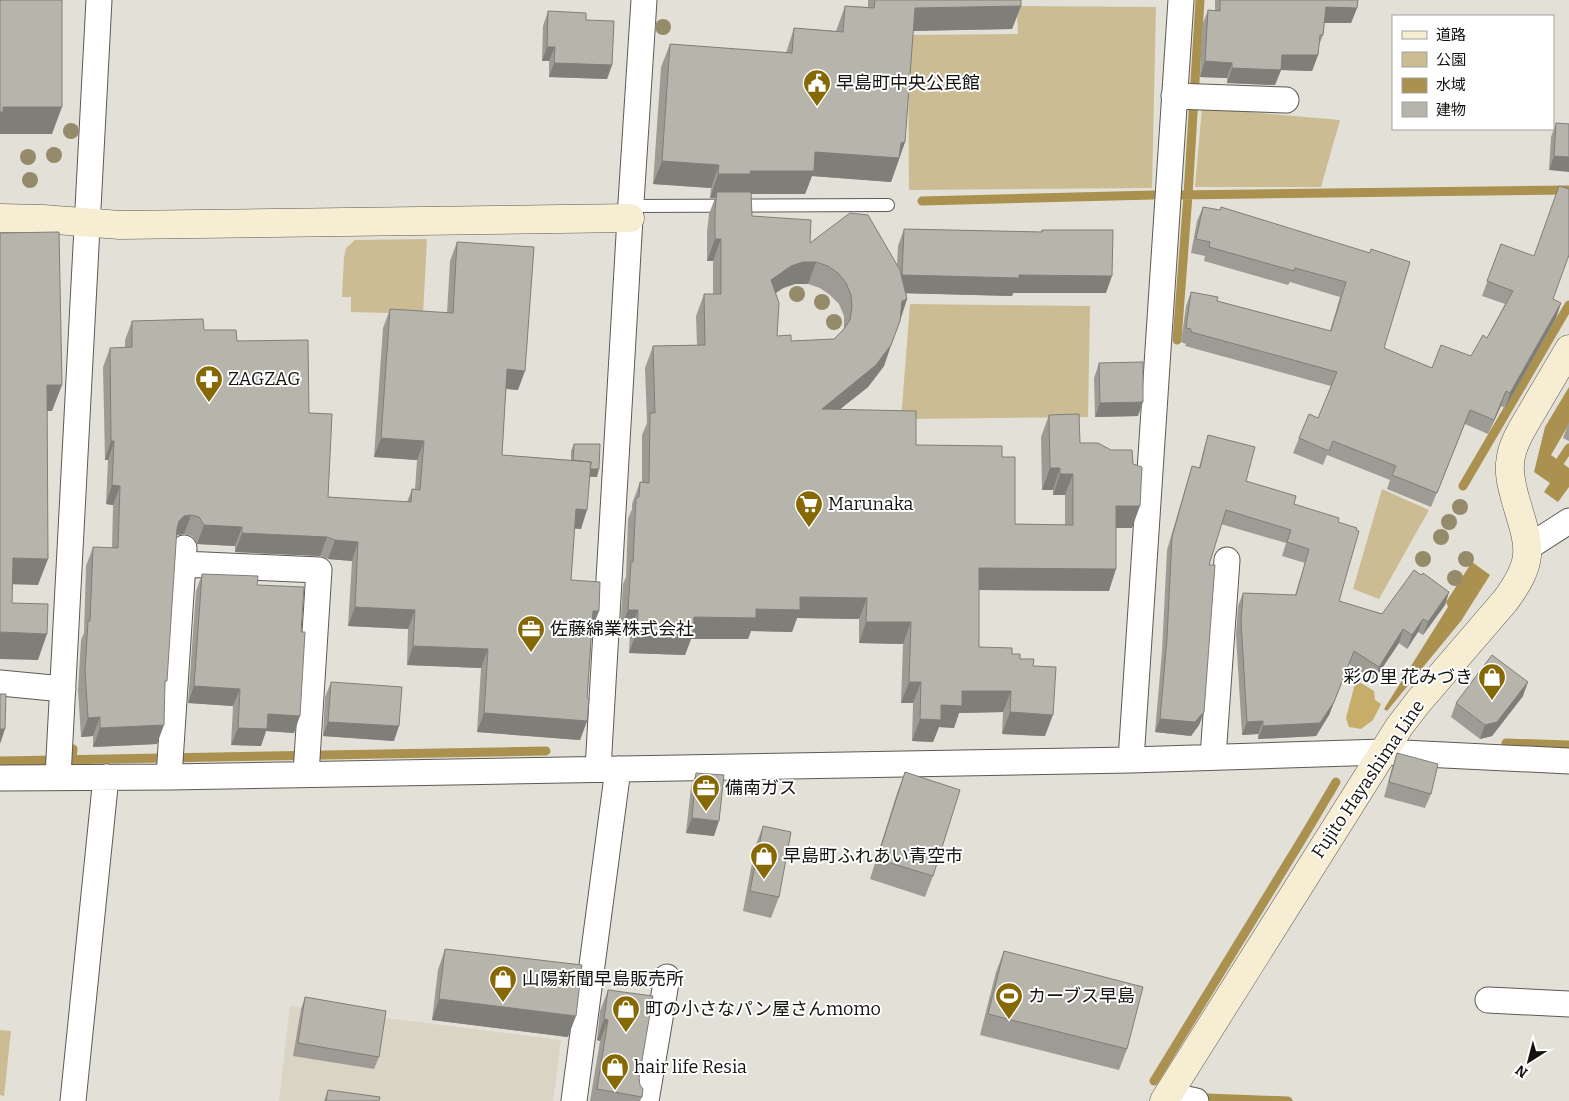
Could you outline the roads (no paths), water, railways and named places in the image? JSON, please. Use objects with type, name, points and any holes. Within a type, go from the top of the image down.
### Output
[{"type":"main road","points":[[0,218],[43,219],[120,225],[630,212]]},
{"type":"main road","name":"Fujito Hayashima Line","points":[[1166,1098],[1382,752],[1419,701],[1516,586],[1528,560],[1525,533],[1510,477],[1513,448],[1569,349]]},
{"type":"street","points":[[59,767],[99,0]]},
{"type":"street","points":[[574,1101],[608,769],[630,212],[644,0]]},
{"type":"street","points":[[1131,760],[1187,96],[1181,0]]},
{"type":"street","points":[[1187,96],[1286,100]]},
{"type":"street","points":[[1527,548],[1569,521]]},
{"type":"street","points":[[170,764],[184,556],[319,570],[306,762]]},
{"type":"street","points":[[1213,757],[1227,560]]},
{"type":"street","points":[[0,683],[63,688]]},
{"type":"street","points":[[0,778],[59,767],[106,777],[170,764],[306,762],[608,769],[1131,760],[1382,752],[1569,761]]},
{"type":"street","points":[[73,1101],[106,777]]},
{"type":"street","points":[[646,1101],[667,977]]},
{"type":"street","points":[[1488,1000],[1569,1004]]},
{"type":"street","points":[[1166,1098],[1196,1101]]},
{"type":"lane","points":[[630,212],[888,205]]},
{"type":"water","points":[[1569,387],[1569,424],[1551,455],[1569,468],[1569,487],[1558,502],[1544,492],[1550,483],[1534,472],[1545,427]]},
{"type":"water","points":[[1472,562],[1490,575],[1461,621],[1387,711],[1384,709],[1448,607],[1446,602]]},
{"type":"waterway","points":[[1177,340],[1200,0]]},
{"type":"waterway","points":[[1179,195],[1569,190]]},
{"type":"waterway","points":[[922,201],[1153,195]]},
{"type":"waterway","points":[[1463,486],[1569,305]]},
{"type":"waterway","points":[[1555,469],[1569,448]]},
{"type":"waterway","points":[[1506,743],[1569,745]]},
{"type":"waterway","points":[[72,760],[73,749]]},
{"type":"waterway","points":[[0,761],[546,751]]},
{"type":"waterway","points":[[1154,1081],[1336,782]]},
{"type":"waterway","points":[[1207,1098],[1288,1101]]},
{"type":"place","name":"早島町中央公民館","points":[[817,107]]},
{"type":"place","name":"ZAGZAG","points":[[209,403]]},
{"type":"place","name":"Marunaka","points":[[809,528]]},
{"type":"place","name":"佐藤綿業株式会社","points":[[531,653]]},
{"type":"place","name":"彩の里 花みづき","points":[[1492,701]]},
{"type":"place","name":"備南ガス","points":[[706,812]]},
{"type":"place","name":"早島町ふれあい青空市","points":[[764,880]]},
{"type":"place","name":"山陽新聞早島販売所","points":[[503,1003]]},
{"type":"place","name":"カーブス早島","points":[[1009,1020]]},
{"type":"place","name":"町の小さなパン屋さんmomo","points":[[626,1033]]},
{"type":"place","name":"hair life Resia","points":[[615,1091]]}]
